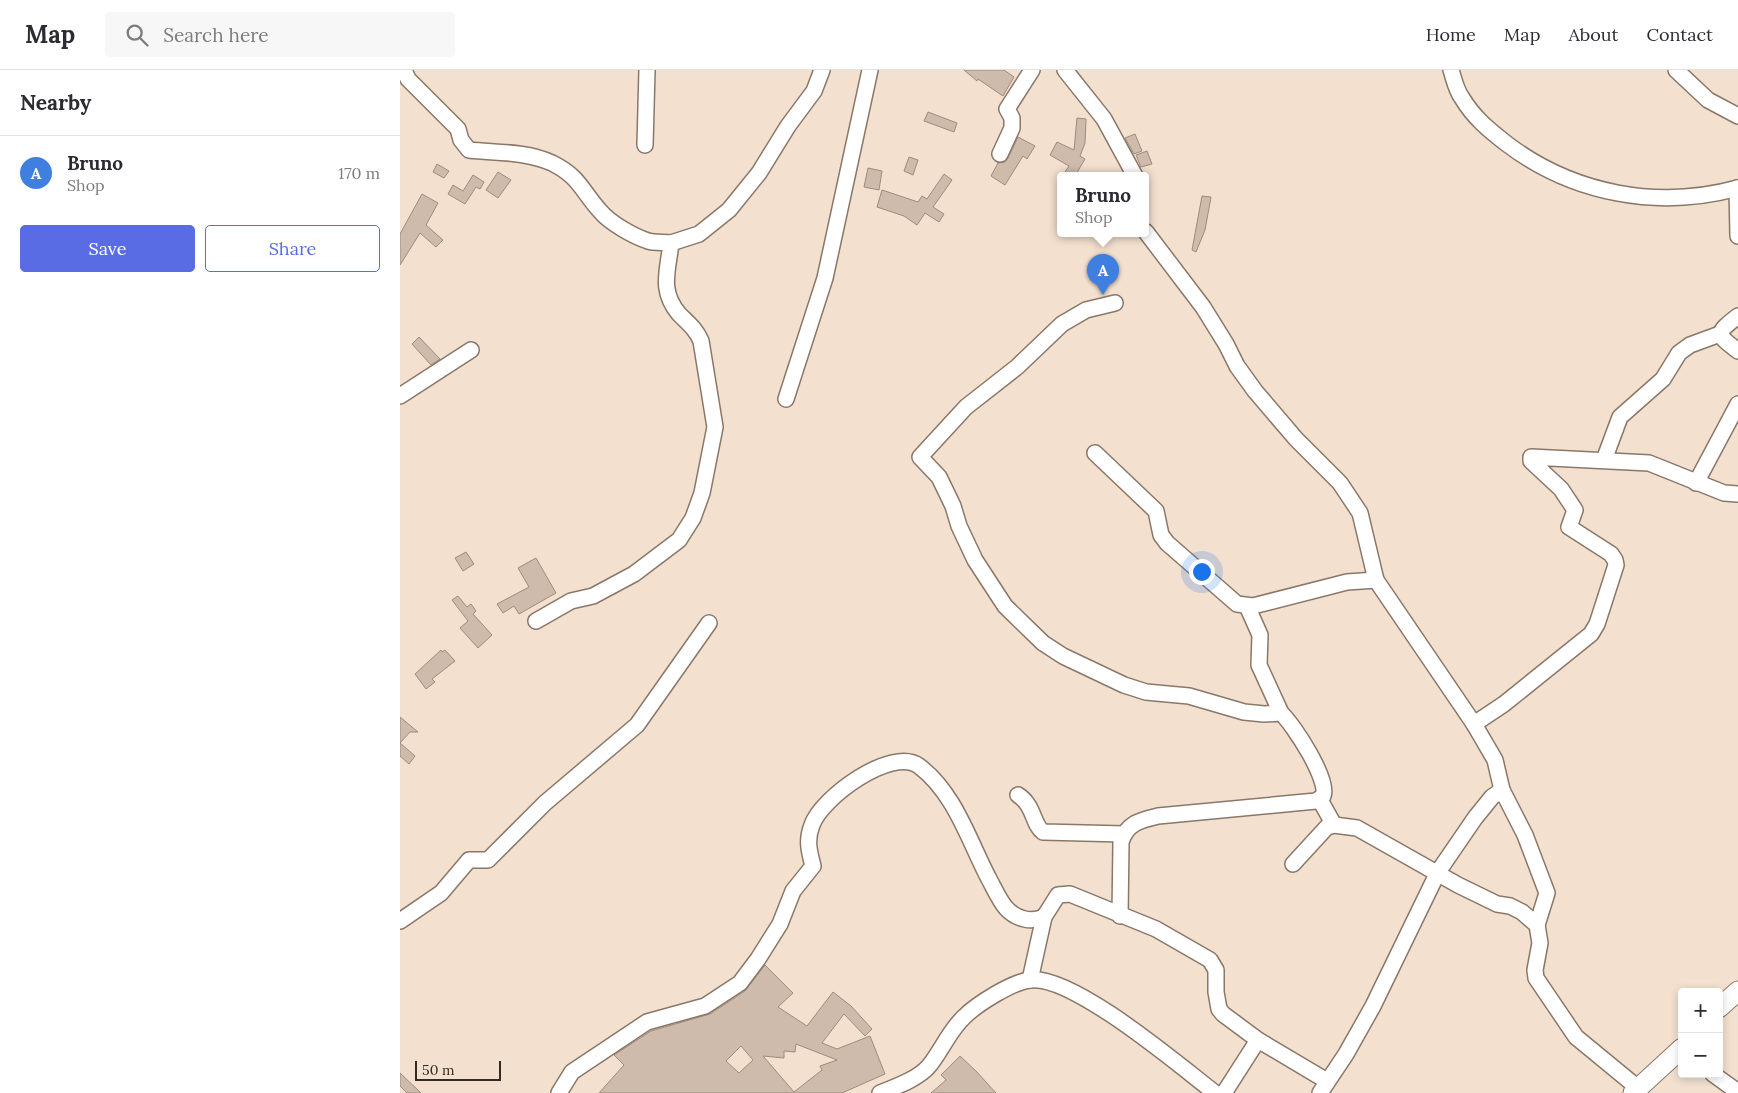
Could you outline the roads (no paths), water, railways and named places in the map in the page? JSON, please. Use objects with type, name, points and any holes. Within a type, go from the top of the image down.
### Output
[{"type":"main road","points":[[1723,1004],[1738,991]]},
{"type":"main road","points":[[1635,1090],[1678,1052]]},
{"type":"street","points":[[404,70],[408,79],[458,129],[461,140],[469,150],[500,150],[541,159],[553,164],[581,184],[600,211],[620,226],[648,241],[671,243],[699,234],[729,210],[760,173],[788,126],[814,91],[822,70]]},
{"type":"street","points":[[646,144],[647,70]]},
{"type":"street","points":[[786,399],[826,278],[870,70]]},
{"type":"street","points":[[1000,154],[1012,128],[1012,118],[1007,110],[1032,70]]},
{"type":"street","points":[[1064,70],[1104,119],[1133,172]]},
{"type":"street","points":[[1451,70],[1462,99],[1483,126],[1524,156],[1561,176],[1607,191],[1641,198],[1700,196],[1738,188],[1738,236]]},
{"type":"street","points":[[1676,70],[1708,100],[1738,116]]},
{"type":"street","points":[[1149,236],[1203,307],[1237,366],[1255,391],[1296,439],[1340,483],[1360,514],[1376,580],[1474,724],[1495,760],[1502,790],[1522,829],[1547,893],[1537,925],[1540,943],[1535,970],[1536,978],[1576,1037],[1635,1090]]},
{"type":"street","points":[[536,621],[571,602],[593,596],[634,574],[679,540],[693,518],[702,493],[715,427],[698,333],[672,304],[666,290],[671,243]]},
{"type":"street","points":[[1115,303],[1086,310],[1062,324],[1017,367],[966,407],[920,457],[938,477],[953,506],[959,526],[975,560],[1005,606],[1043,643],[1063,656],[1124,685],[1146,692],[1189,696],[1244,712],[1281,713]]},
{"type":"street","points":[[1604,460],[1620,417],[1663,379],[1685,349],[1700,340],[1720,334],[1721,330],[1738,316]]},
{"type":"street","points":[[1720,334],[1722,339],[1738,351]]},
{"type":"street","points":[[400,396],[471,350]]},
{"type":"street","points":[[1696,483],[1738,404]]},
{"type":"street","points":[[1095,452],[1156,511],[1160,535],[1167,543],[1237,604],[1247,606],[1347,582],[1376,580]]},
{"type":"street","points":[[1474,724],[1504,704],[1550,665],[1586,639],[1598,624],[1616,565],[1611,554],[1569,527],[1575,510],[1561,489],[1530,459],[1535,456],[1649,464],[1724,493],[1738,494]]},
{"type":"street","points":[[1120,916],[1121,842],[1124,834],[1137,821],[1158,816],[1257,808],[1320,800],[1324,794],[1325,786],[1299,736],[1281,713],[1259,665],[1260,635],[1247,606]]},
{"type":"street","points":[[400,921],[441,893],[469,860],[488,860],[544,803],[637,724],[709,623]]},
{"type":"street","points":[[559,1093],[572,1072],[638,1027],[647,1022],[705,1006],[740,983],[780,924],[793,892],[813,866],[807,846],[812,824],[820,811],[855,780],[899,761],[918,765],[939,787],[962,822],[1005,908],[1027,920],[1032,921],[1044,917]]},
{"type":"street","points":[[1030,980],[1044,917],[1058,895],[1063,894],[1156,929],[1213,963],[1217,978],[1216,988],[1219,1009],[1258,1040],[1324,1087],[1346,1054],[1373,1006],[1438,872],[1475,818],[1492,797],[1502,790]]},
{"type":"street","points":[[1018,795],[1024,799],[1035,816],[1039,829],[1042,832],[1124,834]]},
{"type":"street","points":[[1320,800],[1334,824]]},
{"type":"street","points":[[1294,864],[1320,832],[1334,824],[1357,828],[1497,904],[1510,906],[1522,912],[1537,925]]},
{"type":"street","points":[[880,1093],[900,1085],[928,1068],[952,1029],[969,1012],[1002,991],[1030,980],[1062,988],[1095,1004],[1215,1093]]},
{"type":"street","points":[[1224,1093],[1258,1040]]},
{"type":"street","points":[[1719,1078],[1738,1092]]},
{"type":"place","name":"Bruno","points":[[1103,295]]}]
